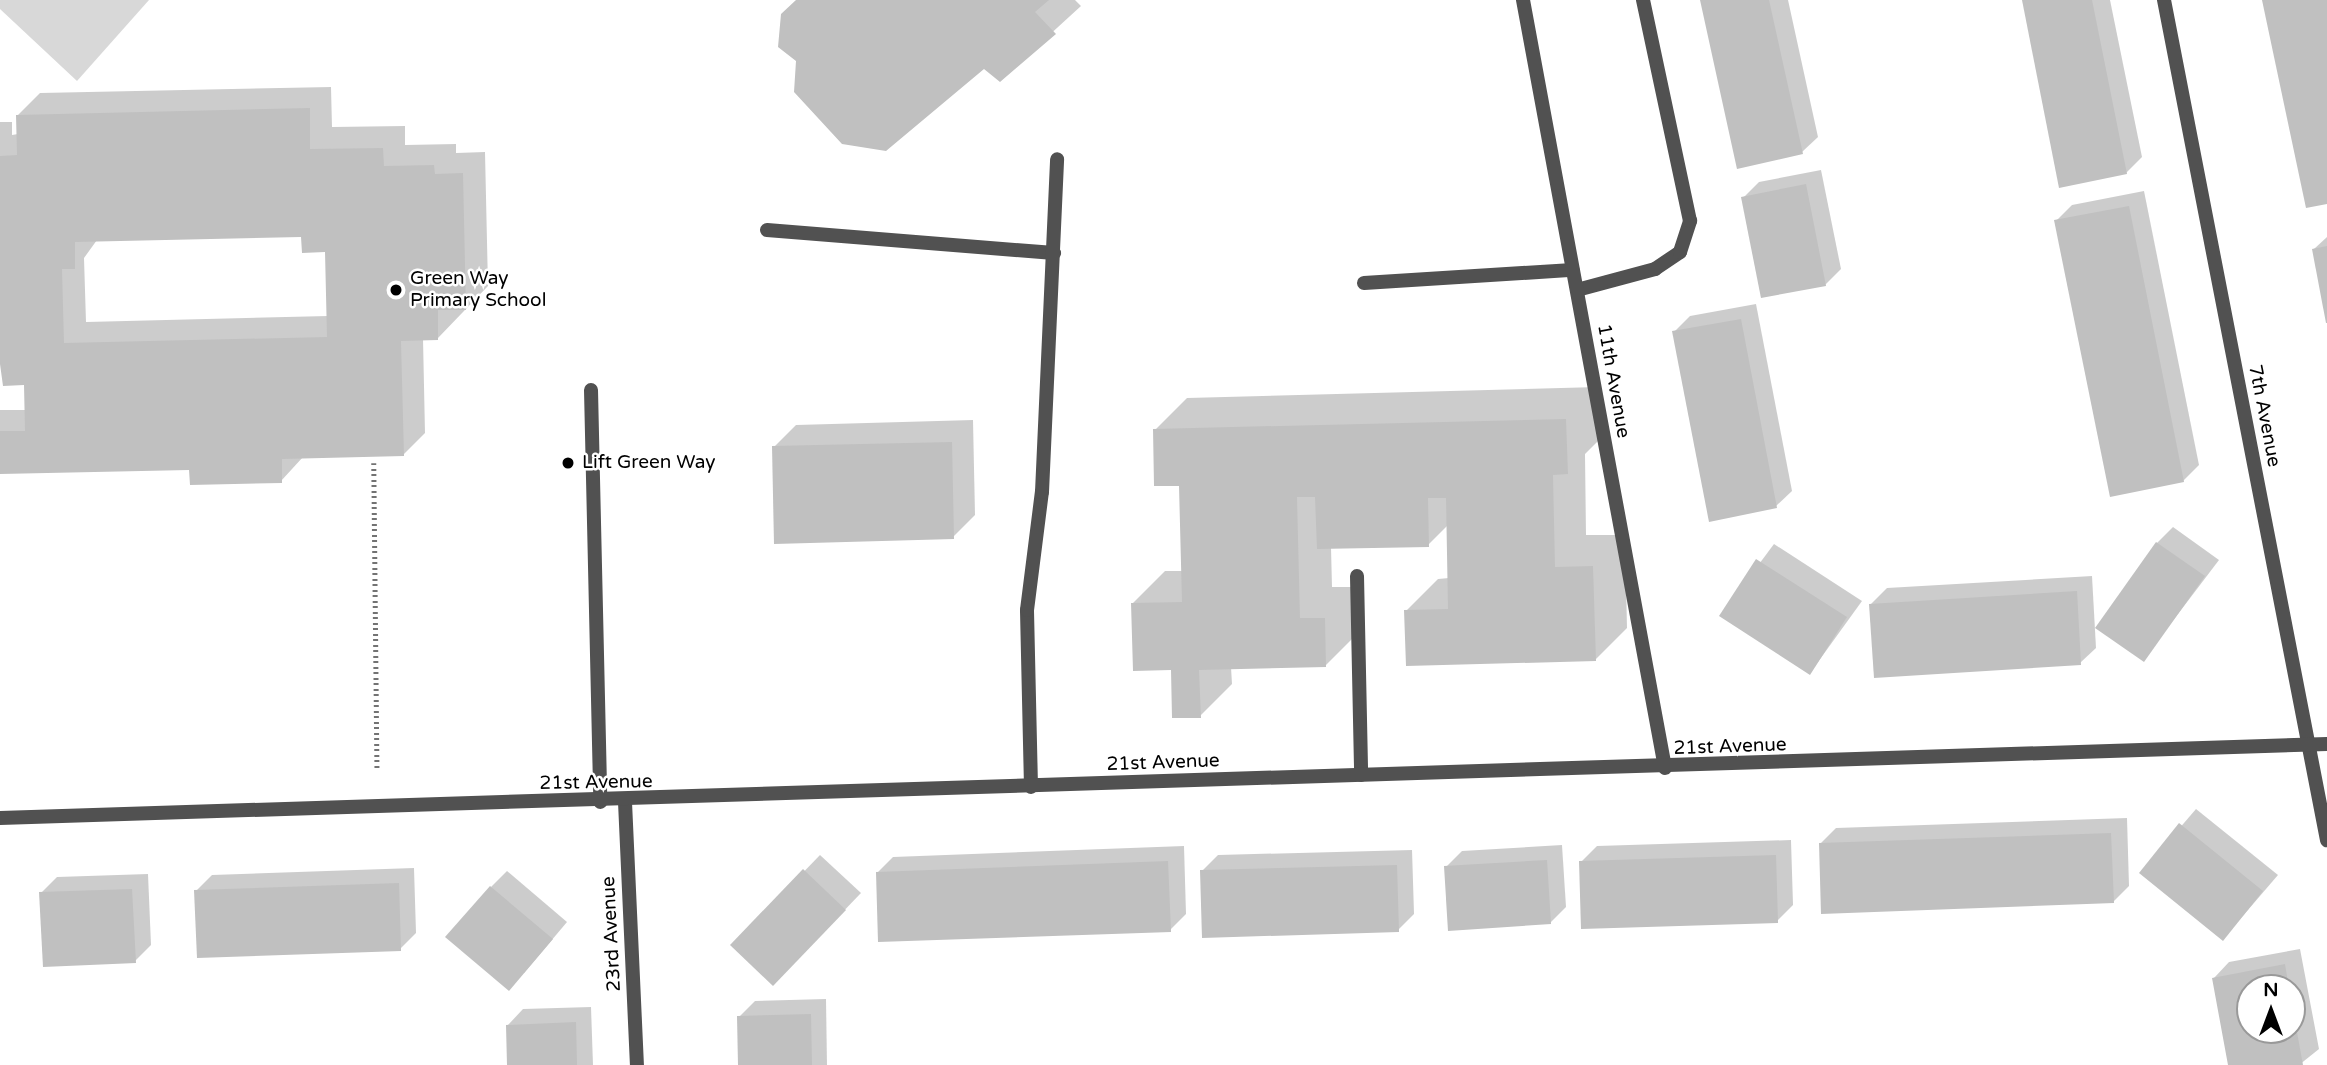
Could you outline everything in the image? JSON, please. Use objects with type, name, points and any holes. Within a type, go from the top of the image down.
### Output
[{"type":"street","name":"11th Avenue","points":[[1523,0],[1665,768]]},
{"type":"street","points":[[1577,290],[1655,269],[1680,252],[1689,221],[1643,0]]},
{"type":"street","name":"7th Avenue","points":[[2164,0],[2327,840]]},
{"type":"street","points":[[1031,787],[1027,610],[1042,492],[1057,159]]},
{"type":"street","points":[[767,230],[1054,253]]},
{"type":"street","points":[[1364,283],[1573,270]]},
{"type":"street","points":[[591,390],[600,802]]},
{"type":"street","points":[[1357,576],[1361,775]]},
{"type":"street","name":"21st Avenue","points":[[0,818],[625,802],[2327,744]]},
{"type":"street","name":"23rd Avenue","points":[[625,802],[637,1065]]},
{"type":"path","points":[[374,463],[378,808]]},
{"type":"shaded area","points":[[0,0],[149,0],[77,81],[0,9]]},
{"type":"building","points":[[796,0],[1049,0],[1035,12],[1056,34],[1000,82],[984,69],[886,151],[842,144],[794,92],[796,61],[778,47],[781,14]]},
{"type":"building","points":[[1700,0],[1769,0],[1803,154],[1737,169]]},
{"type":"building","points":[[2022,0],[2092,0],[2127,174],[2059,188]]},
{"type":"building","points":[[2262,0],[2327,0],[2327,204],[2306,208]]},
{"type":"building","name":"Green Way Primary School","points":[[310,108],[310,149],[383,148],[384,166],[434,165],[435,174],[463,173],[466,310],[438,310],[438,340],[401,341],[404,456],[282,459],[282,483],[190,485],[189,470],[0,474],[0,431],[25,431],[24,385],[3,386],[0,364],[0,156],[17,155],[16,115]],"holes":[[[301,237],[302,253],[325,252],[327,337],[64,343],[62,269],[75,269],[75,242]]]},
{"type":"building","points":[[1806,184],[1826,286],[1761,298],[1741,197]]},
{"type":"building","points":[[2129,206],[2184,482],[2110,497],[2054,220]]},
{"type":"building","points":[[2327,246],[2327,323],[2326,323],[2312,249]]},
{"type":"building","points":[[1741,319],[1777,508],[1709,522],[1672,331]]},
{"type":"building","points":[[1566,419],[1568,474],[1553,475],[1555,567],[1593,566],[1596,661],[1406,666],[1404,610],[1448,609],[1446,498],[1428,498],[1429,547],[1317,549],[1315,497],[1297,497],[1300,618],[1325,618],[1326,667],[1199,670],[1201,718],[1172,718],[1171,670],[1133,671],[1131,603],[1182,602],[1179,486],[1154,486],[1153,429]]},
{"type":"building","points":[[952,442],[954,539],[774,544],[772,446]]},
{"type":"building","points":[[2156,542],[2205,576],[2144,662],[2095,628]]},
{"type":"building","points":[[1756,559],[1847,617],[1810,675],[1719,616]]},
{"type":"building","points":[[2077,591],[2081,665],[1874,678],[1869,604]]},
{"type":"building","points":[[2179,823],[2263,891],[2223,941],[2139,873]]},
{"type":"building","points":[[2111,833],[2114,903],[1821,914],[1819,843]]},
{"type":"building","points":[[1776,855],[1778,923],[1581,929],[1579,861]]},
{"type":"building","points":[[1547,860],[1551,924],[1448,931],[1444,866]]},
{"type":"building","points":[[1168,861],[1171,932],[878,942],[876,872]]},
{"type":"building","points":[[1397,865],[1399,932],[1202,938],[1200,870]]},
{"type":"building","points":[[803,869],[846,910],[773,986],[730,945]]},
{"type":"building","points":[[399,883],[401,951],[197,958],[194,890]]},
{"type":"building","points":[[490,886],[553,939],[509,991],[445,937]]},
{"type":"building","points":[[132,889],[136,963],[43,967],[39,892]]},
{"type":"building","points":[[2285,964],[2287,974],[2236,974],[2236,1044],[2299,1044],[2303,1065],[2228,1065],[2212,978]]},
{"type":"building","points":[[811,1014],[812,1065],[738,1065],[737,1016]]},
{"type":"building","points":[[576,1022],[577,1065],[507,1065],[506,1025]]},
{"type":"place","name":"Green Way Primary School","points":[[396,290]]},
{"type":"place","name":"Lift Green Way","points":[[568,463]]}]
